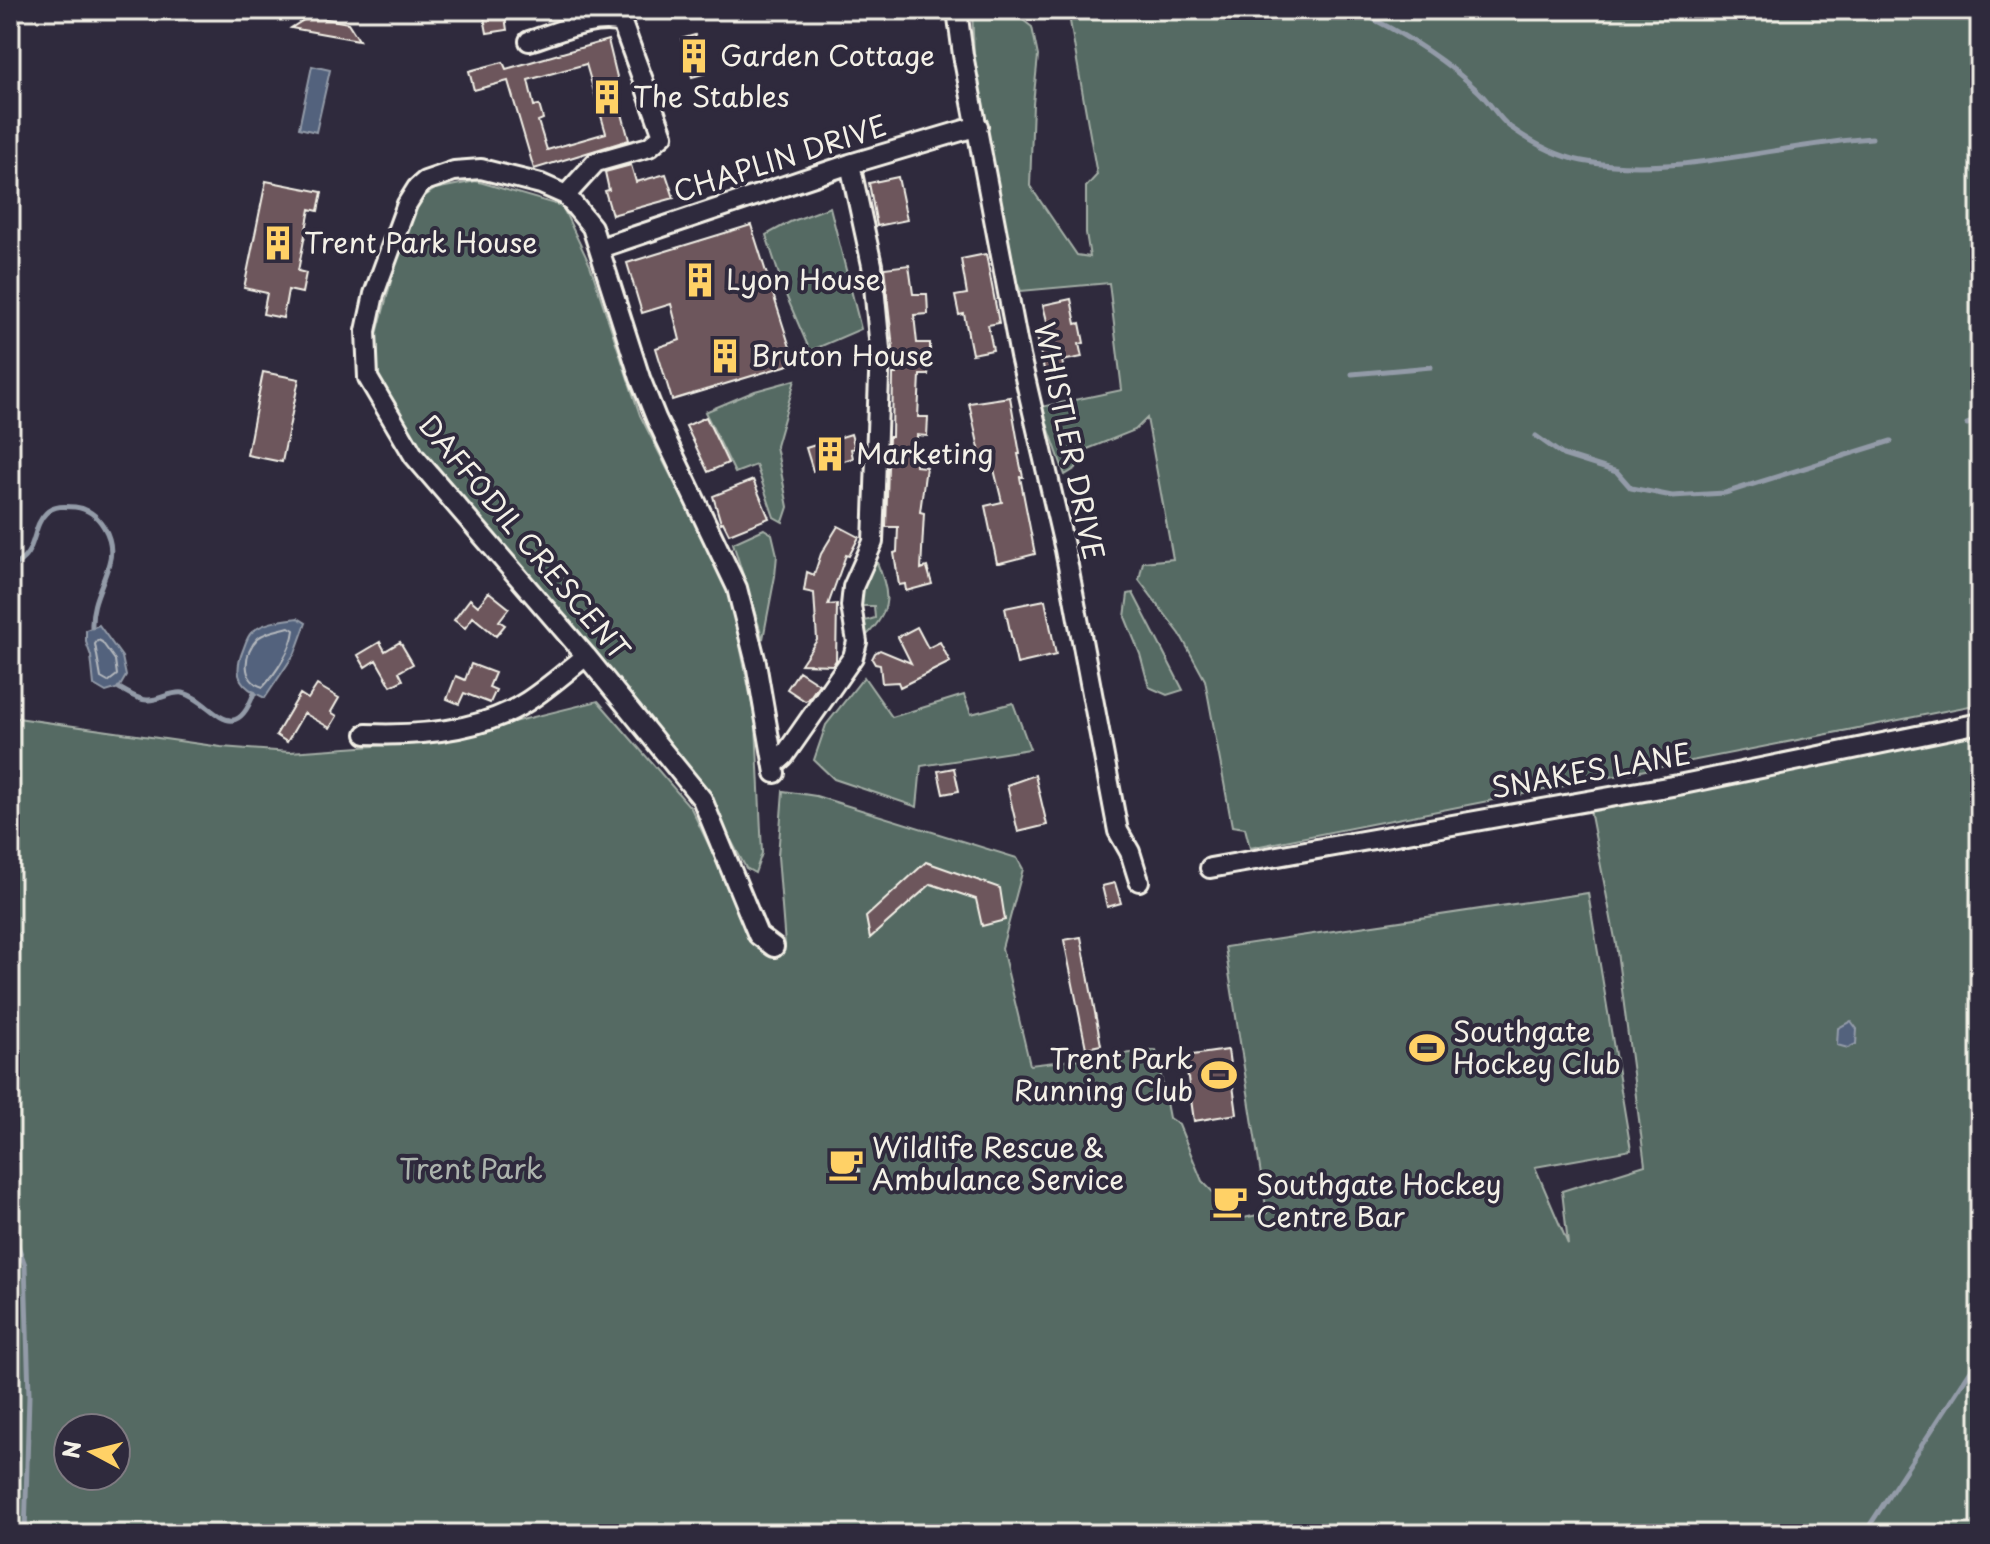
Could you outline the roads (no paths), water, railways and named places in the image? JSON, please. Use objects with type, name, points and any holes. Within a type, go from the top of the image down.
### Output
[{"type":"street","name":"WHISTLER DRIVE","points":[[957,10],[1020,356],[1065,550],[1118,831],[1130,852],[1139,881]]},
{"type":"street","points":[[529,41],[599,22],[611,20],[622,23],[663,135],[649,147],[596,162],[566,195],[592,227],[650,403],[737,588],[756,663],[775,769],[853,657],[857,642],[851,606],[853,587],[873,542],[880,333],[872,265],[850,164]]},
{"type":"street","name":"CHAPLIN DRIVE","points":[[600,248],[850,164],[978,126]]},
{"type":"street","name":"DAFFODIL CRESCENT","points":[[566,195],[541,184],[481,169],[454,171],[425,181],[417,188],[395,232],[374,294],[366,331],[368,378],[414,456],[586,656],[702,799],[758,935],[774,947]]},
{"type":"street","points":[[366,734],[419,733],[460,727],[502,715],[526,703],[586,656]]},
{"type":"street","name":"SNAKES LANE","points":[[1210,868],[1678,785],[1980,723]]},
{"type":"water","points":[[312,66],[330,70],[316,132],[299,128]]},
{"type":"water","points":[[298,618],[306,623],[295,653],[265,698],[250,690],[239,674],[238,667],[246,641],[261,626]]},
{"type":"water","points":[[99,625],[122,657],[126,676],[119,688],[106,692],[94,685],[86,642],[86,630]]},
{"type":"water","points":[[1851,1021],[1857,1029],[1856,1044],[1848,1048],[1837,1045],[1838,1028]]},
{"type":"waterway","points":[[1373,19],[1454,70],[1518,133],[1573,159],[1653,166],[1872,138]]},
{"type":"waterway","points":[[1352,374],[1431,367]]},
{"type":"waterway","points":[[1967,424],[1980,420]]},
{"type":"waterway","points":[[1536,436],[1563,455],[1617,472],[1631,488],[1672,496],[1725,493],[1891,441]]},
{"type":"waterway","points":[[10,567],[26,556],[41,519],[49,510],[71,507],[92,514],[104,527],[111,554],[95,602],[92,627]]},
{"type":"waterway","points":[[119,688],[147,700],[183,693],[230,720],[238,718],[246,710],[254,693]]},
{"type":"waterway","points":[[10,1224],[25,1265],[29,1395],[25,1534]]},
{"type":"waterway","points":[[1864,1534],[1980,1356]]},
{"type":"place","name":"Garden Cottage","points":[[694,56]]},
{"type":"place","name":"The Stables","points":[[607,97]]},
{"type":"place","name":"Trent Park House","points":[[278,243]]},
{"type":"place","name":"Lyon House","points":[[700,280]]},
{"type":"place","name":"Bruton House","points":[[725,356]]},
{"type":"place","name":"Marketing","points":[[830,454]]},
{"type":"place","name":"Southgate Hockey Club","points":[[1427,1048]]},
{"type":"place","name":"Trent Park Running Club","points":[[1219,1075]]},
{"type":"place","name":"Wildlife Rescue & Ambulance Service","points":[[846,1164]]},
{"type":"place","name":"Southgate Hockey Centre Bar","points":[[1230,1201]]},
{"type":"park label","name":"Trent Park","points":[[471,1169]]}]
